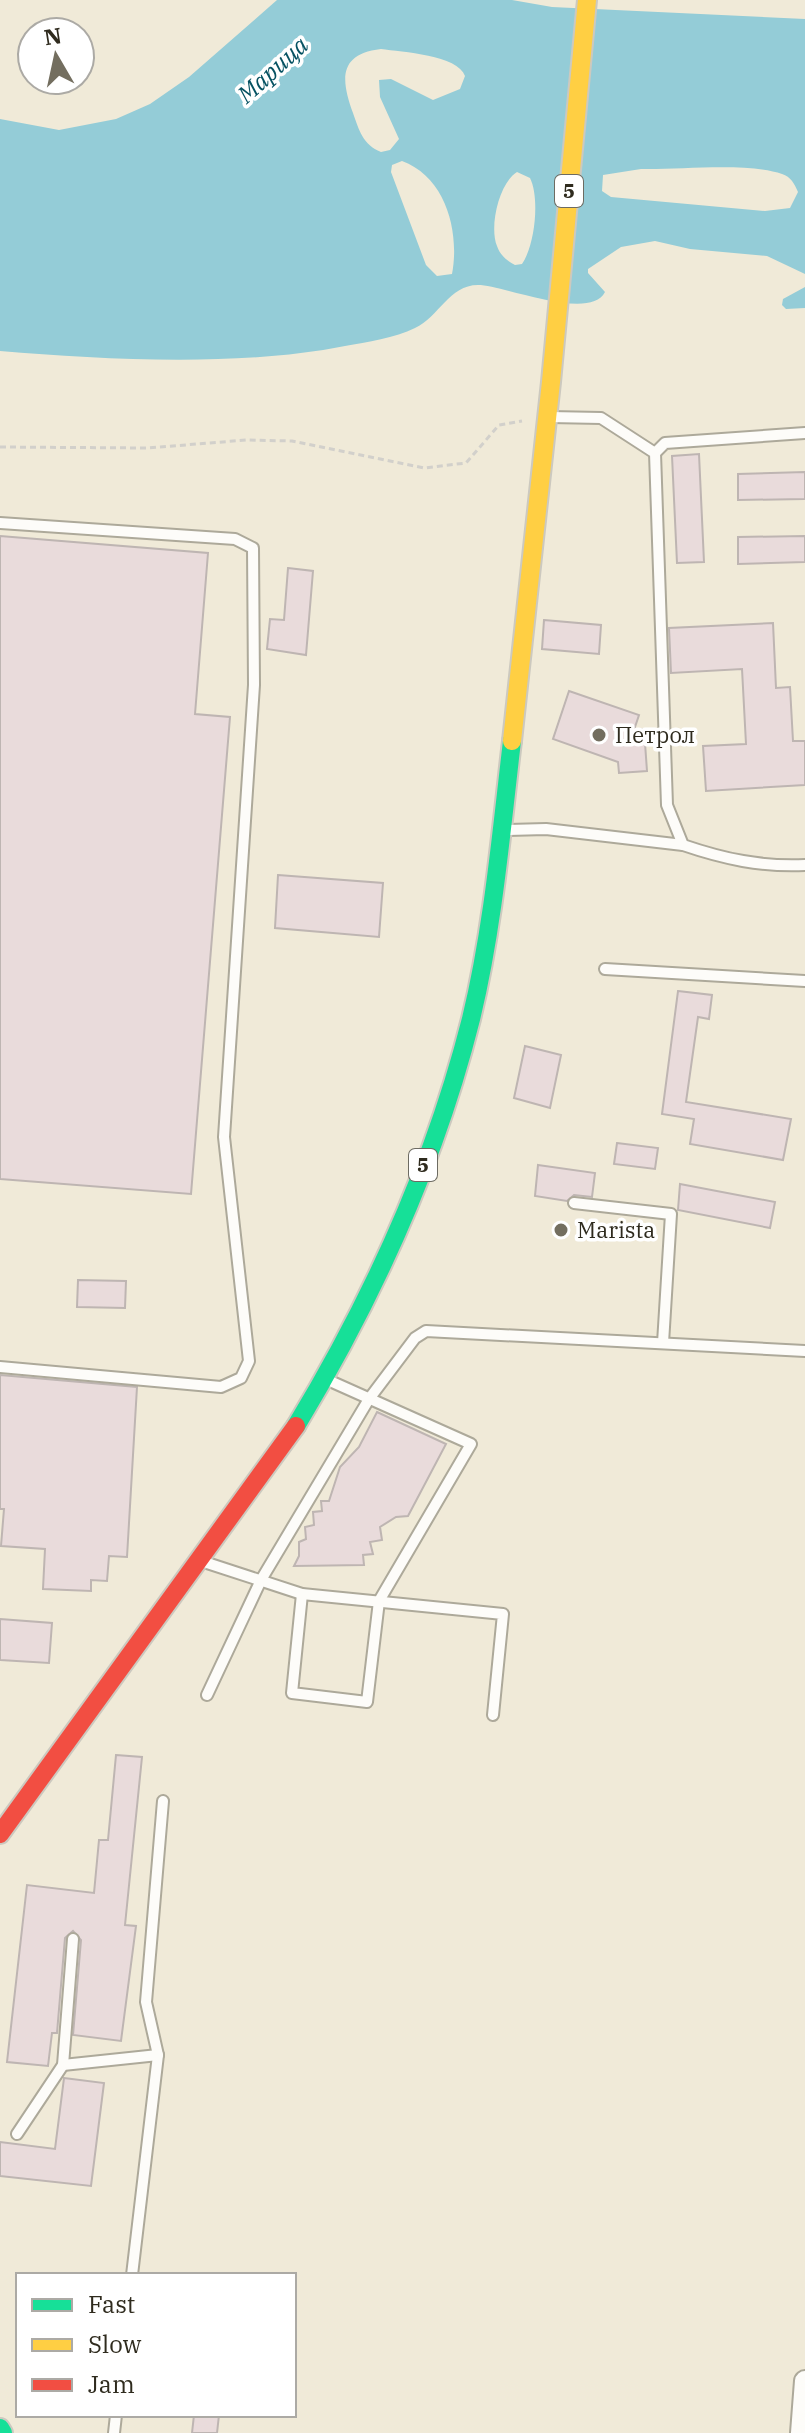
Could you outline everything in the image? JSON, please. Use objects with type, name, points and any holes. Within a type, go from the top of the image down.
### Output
[{"type":"main road","name":"5","points":[[0,1834],[289,1438],[380,1274],[436,1132],[471,1018],[502,830],[548,417],[587,0]]},
{"type":"street","points":[[801,2433],[805,2381]]},
{"type":"lane","points":[[548,417],[601,418],[655,453]]},
{"type":"lane","points":[[683,845],[667,805],[655,453],[665,443],[805,433]]},
{"type":"lane","points":[[0,523],[235,539],[253,548],[254,567],[251,602],[254,685],[224,1137],[249,1361],[241,1378],[221,1387],[0,1367]]},
{"type":"lane","points":[[502,830],[546,829],[683,845],[725,860],[774,866],[805,865]]},
{"type":"lane","points":[[605,969],[805,981]]},
{"type":"lane","points":[[574,1203],[671,1214],[663,1343]]},
{"type":"lane","points":[[207,1695],[261,1580],[369,1399],[415,1338],[426,1331],[805,1351]]},
{"type":"lane","points":[[302,1594],[292,1693],[367,1702],[379,1601],[471,1444],[324,1379]]},
{"type":"lane","points":[[200,1561],[302,1594],[503,1614],[493,1715]]},
{"type":"lane","points":[[132,2273],[158,2055],[146,2002],[163,1801]]},
{"type":"lane","points":[[17,2134],[63,2065],[73,1939]]},
{"type":"lane","points":[[63,2065],[158,2055]]},
{"type":"path","points":[[0,447],[148,448],[246,440],[292,441],[424,468],[466,463],[499,425],[548,417]]},
{"type":"water","name":"Марица","points":[[277,0],[512,0],[552,7],[805,19],[805,274],[767,256],[690,249],[655,241],[621,247],[588,269],[605,292],[596,300],[582,304],[565,303],[490,287],[468,286],[459,290],[415,328],[390,337],[304,353],[173,360],[0,351],[0,119],[59,130],[116,119],[150,104],[189,77]],"holes":[[[381,49],[441,59],[452,63],[465,76],[460,89],[433,100],[391,79],[379,80],[380,97],[399,139],[390,150],[381,152],[362,136],[346,90],[346,70],[357,56]],[[402,161],[417,169],[439,193],[454,241],[452,274],[437,276],[426,265],[391,172],[392,165]],[[751,168],[785,175],[798,192],[790,208],[765,211],[611,197],[602,191],[603,175],[641,169]],[[517,172],[530,178],[535,197],[535,221],[530,245],[522,264],[515,265],[500,252],[494,228],[497,206]]]},
{"type":"water","points":[[805,287],[805,308],[786,309],[782,305],[783,299]]},
{"type":"building","points":[[699,454],[704,562],[677,563],[672,456]]},
{"type":"building","points":[[805,472],[805,499],[738,500],[738,474]]},
{"type":"building","points":[[0,536],[208,553],[195,714],[230,717],[191,1194],[0,1179]]},
{"type":"building","points":[[805,536],[805,562],[738,564],[738,537]]},
{"type":"building","points":[[288,568],[313,571],[306,655],[267,649],[270,619],[284,620]]},
{"type":"building","points":[[544,620],[601,625],[599,654],[542,649]]},
{"type":"building","points":[[773,623],[776,688],[790,687],[793,741],[805,741],[805,785],[706,791],[703,746],[746,744],[742,669],[671,673],[669,628]]},
{"type":"building","name":"Петрол","points":[[569,691],[639,715],[634,730],[644,729],[647,771],[619,773],[618,762],[553,739]]},
{"type":"building","points":[[278,875],[383,883],[379,937],[275,928]]},
{"type":"building","points":[[678,991],[712,995],[709,1019],[698,1017],[686,1102],[791,1119],[783,1160],[690,1144],[694,1119],[662,1114]]},
{"type":"building","points":[[525,1046],[561,1055],[550,1108],[514,1098]]},
{"type":"building","points":[[617,1143],[658,1148],[655,1169],[614,1164]]},
{"type":"building","points":[[538,1165],[595,1173],[592,1197],[574,1195],[567,1201],[535,1196]]},
{"type":"building","points":[[680,1184],[775,1202],[770,1228],[678,1210]]},
{"type":"building","points":[[78,1280],[126,1281],[125,1308],[77,1307]]},
{"type":"building","points":[[0,1375],[137,1387],[127,1557],[109,1556],[107,1581],[91,1580],[91,1591],[43,1589],[45,1549],[1,1546],[4,1509],[0,1509]]},
{"type":"building","points":[[377,1412],[446,1444],[408,1516],[396,1517],[380,1527],[382,1540],[370,1542],[373,1554],[363,1555],[364,1565],[294,1566],[299,1556],[299,1542],[306,1539],[305,1527],[314,1525],[313,1512],[322,1511],[321,1501],[329,1501],[340,1467],[359,1447]]},
{"type":"building","points":[[0,1619],[52,1623],[49,1663],[0,1660]]},
{"type":"building","points":[[116,1755],[142,1757],[125,1925],[136,1926],[121,2041],[73,2035],[81,1940],[73,1931],[65,1938],[57,2033],[52,2033],[48,2066],[7,2062],[27,1885],[94,1893],[99,1840],[108,1840]]},
{"type":"building","points":[[64,2078],[104,2083],[91,2186],[0,2176],[0,2142],[55,2149]]},
{"type":"building","points":[[194,2417],[219,2417],[217,2433],[192,2433]]},
{"type":"traffic: fast","points":[[296,1426],[375,1280],[420,1177],[456,1072],[485,950],[512,741]]},
{"type":"traffic: fast","points":[[0,2428],[3,2433]]},
{"type":"traffic: slow","points":[[512,741],[551,382],[587,0]]},
{"type":"traffic: jam","points":[[0,1834],[296,1426]]},
{"type":"place","name":"Петрол","points":[[599,735]]},
{"type":"place","name":"Marista","points":[[561,1230]]}]
